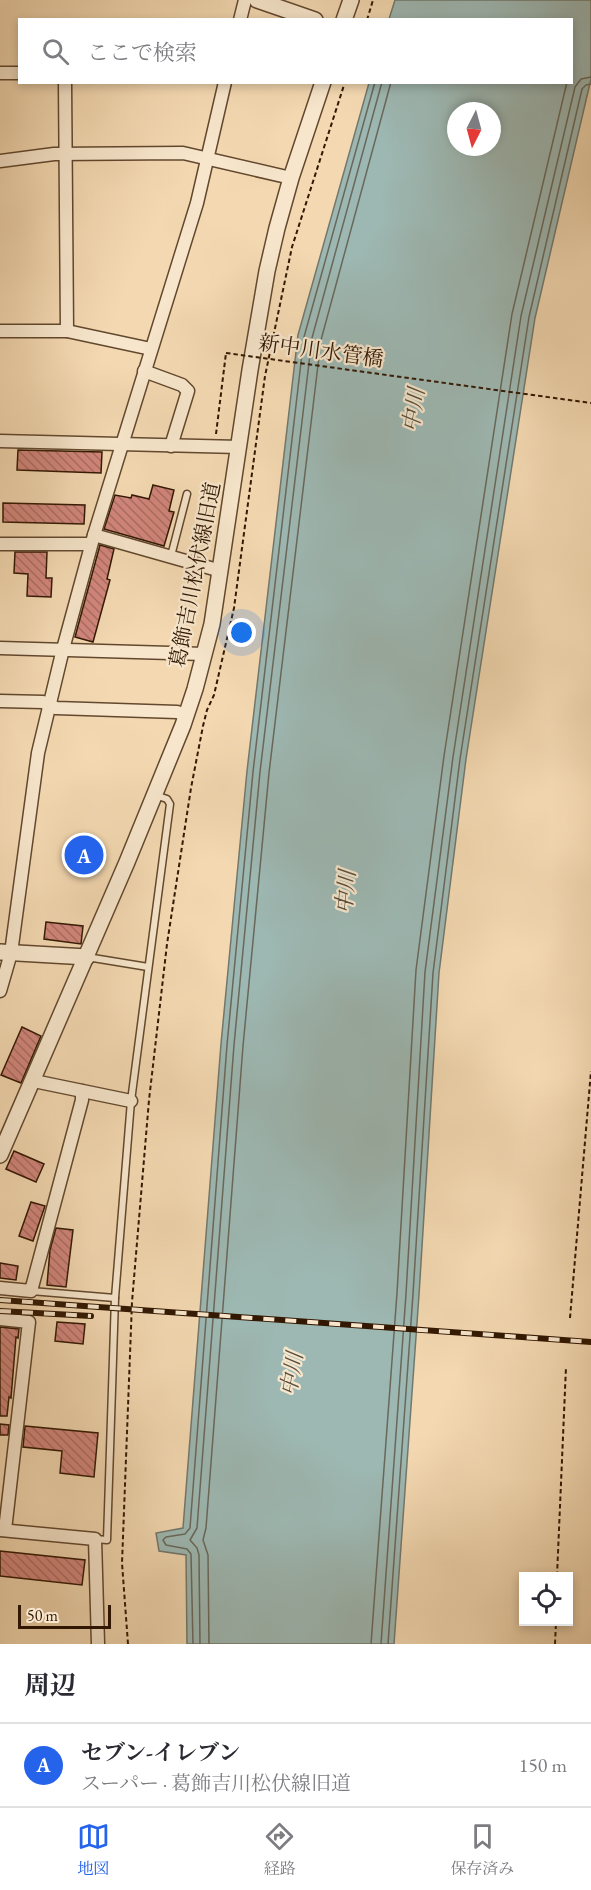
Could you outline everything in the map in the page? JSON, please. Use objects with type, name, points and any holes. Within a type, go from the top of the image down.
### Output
[{"type":"street","points":[[240,18],[245,0]]},
{"type":"street","points":[[256,0],[309,18]]},
{"type":"street","points":[[345,18],[351,0]]},
{"type":"street","points":[[0,73],[18,73]]},
{"type":"street","points":[[65,84],[67,331]]},
{"type":"street","points":[[0,991],[38,753],[49,705],[93,540],[197,203],[225,84]]},
{"type":"street","name":"葛飾吉川松伏線旧道","points":[[0,1155],[87,957],[187,715],[212,624],[267,271],[291,178],[322,84]]},
{"type":"street","points":[[0,161],[66,154],[183,153],[291,178]]},
{"type":"street","points":[[0,331],[67,331],[151,349]]},
{"type":"street","points":[[144,371],[167,378],[182,385],[188,391],[171,446]]},
{"type":"street","points":[[0,441],[240,447]]},
{"type":"street","points":[[0,544],[93,540],[221,571]]},
{"type":"street","points":[[0,648],[204,654]]},
{"type":"street","points":[[0,701],[43,702],[56,708],[177,712],[187,715]]},
{"type":"street","points":[[5,952],[87,957]]},
{"type":"street","points":[[34,1080],[131,1101]]},
{"type":"street","points":[[0,1288],[31,1291],[82,1100],[82,1091]]},
{"type":"street","points":[[0,1319],[29,1322],[3,1530],[95,1539],[98,1644]]},
{"type":"lane","points":[[170,557],[187,494]]},
{"type":"lane","points":[[95,1539],[107,1540],[115,1298],[131,1101],[170,804],[167,798],[155,795]]},
{"type":"lane","points":[[87,957],[148,967]]},
{"type":"lane","points":[[31,1291],[115,1298]]},
{"type":"path","points":[[368,18],[373,0]]},
{"type":"path","points":[[128,1644],[122,1563],[132,1302],[149,1100],[166,954],[191,788],[207,710],[214,695],[234,608],[265,376],[290,258],[344,84]]},
{"type":"path","name":"新中川水管橋","points":[[217,423],[225,354],[591,403]]},
{"type":"path","points":[[570,1318],[591,1071]]},
{"type":"path","points":[[557,1572],[566,1366]]},
{"type":"path","points":[[555,1626],[555,1644]]},
{"type":"water","name":"中川","points":[[395,0],[591,0],[591,79],[535,318],[466,759],[439,973],[394,1644],[187,1644],[186,1555],[159,1551],[156,1533],[183,1528],[221,1044],[247,771],[298,335],[369,84],[573,84],[573,18],[389,18]]},
{"type":"building","points":[[18,450],[102,452],[101,473],[17,470]]},
{"type":"building","points":[[153,485],[174,490],[169,511],[174,512],[164,546],[104,529],[115,495],[131,498],[132,495],[149,499]]},
{"type":"building","points":[[3,503],[85,505],[84,524],[3,522]]},
{"type":"building","points":[[100,545],[114,549],[107,579],[110,580],[93,642],[75,637]]},
{"type":"building","points":[[15,552],[47,552],[46,578],[52,578],[51,597],[27,596],[28,574],[14,573]]},
{"type":"building","points":[[46,922],[83,926],[81,944],[44,939]]},
{"type":"building","points":[[22,1027],[41,1036],[21,1083],[1,1075]]},
{"type":"building","points":[[14,1151],[44,1164],[36,1182],[6,1169]]},
{"type":"building","points":[[31,1202],[45,1206],[33,1241],[19,1236]]},
{"type":"building","points":[[56,1228],[73,1230],[66,1287],[47,1285],[50,1250]]},
{"type":"building","points":[[0,1263],[18,1266],[16,1280],[0,1278]]},
{"type":"building","points":[[57,1322],[85,1324],[83,1344],[55,1341]]},
{"type":"building","points":[[0,1327],[19,1329],[18,1338],[16,1337],[11,1398],[9,1397],[7,1416],[0,1416]]},
{"type":"building","points":[[0,1424],[9,1425],[8,1435],[0,1435]]},
{"type":"building","points":[[25,1426],[98,1433],[94,1477],[60,1473],[62,1451],[23,1447]]},
{"type":"building","points":[[0,1551],[85,1560],[82,1585],[0,1576]]},
{"type":"railway","points":[[0,1300],[591,1342]]},
{"type":"railway","points":[[0,1311],[91,1316]]},
{"type":"place","name":"セブン-イレブン","points":[[84,855]]}]
